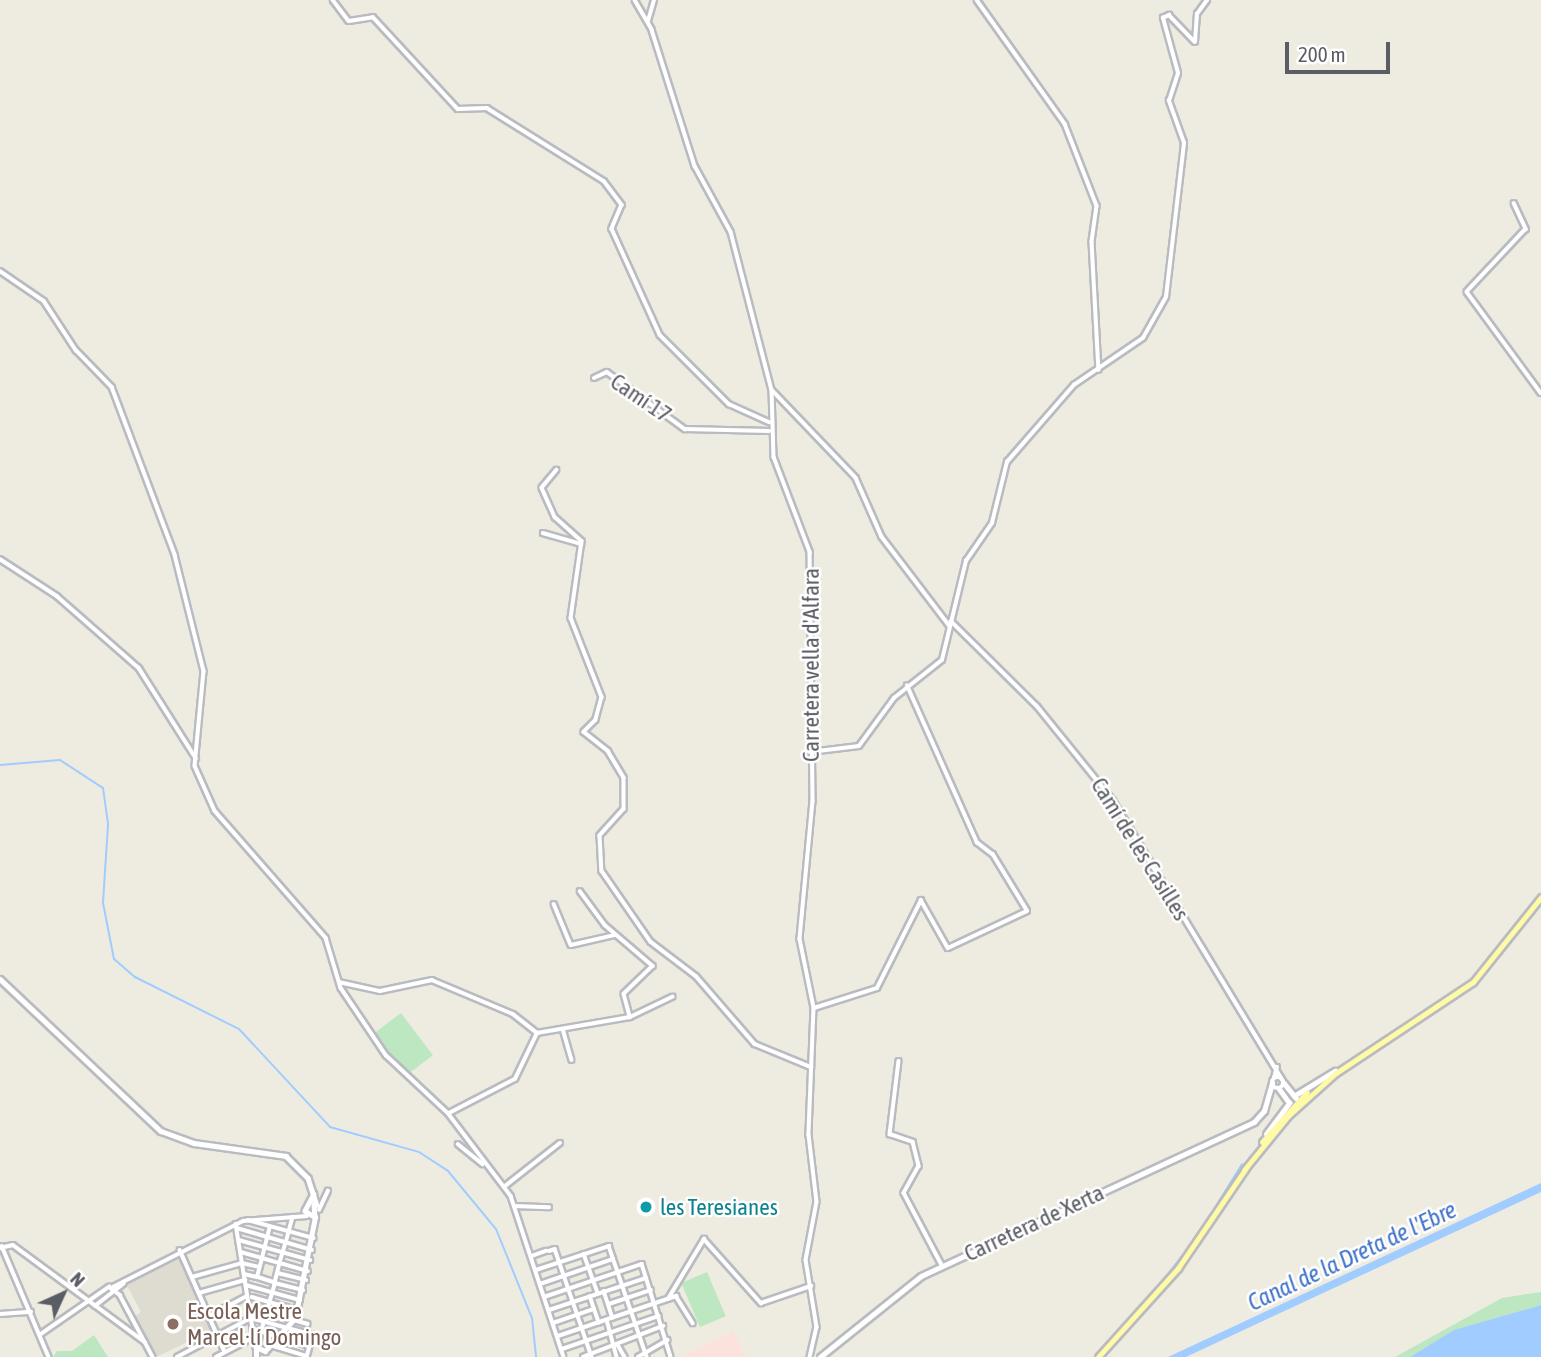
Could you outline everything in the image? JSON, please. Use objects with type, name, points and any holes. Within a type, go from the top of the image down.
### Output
[{"type":"main road","points":[[1276,1128],[1320,1086],[1347,1065],[1473,982],[1541,897]]},
{"type":"main road","points":[[0,979],[161,1131],[194,1143],[273,1150],[298,1165],[319,1206]]},
{"type":"main road","points":[[1098,1357],[1178,1268],[1293,1098],[1347,1065]]},
{"type":"main road","points":[[1273,1080],[1278,1089],[1293,1098]]},
{"type":"main road","points":[[1273,1080],[1283,1081]]},
{"type":"main road","points":[[1269,1098],[1273,1080]]},
{"type":"main road","points":[[1283,1081],[1293,1098]]},
{"type":"main road","points":[[1269,1098],[1283,1081]]},
{"type":"main road","points":[[1244,1170],[1276,1128],[1293,1098],[1320,1086]]},
{"type":"main road","name":"Carretera de Xerta","points":[[820,1357],[942,1265],[1263,1114],[1269,1098]]},
{"type":"main road","points":[[254,1356],[257,1347],[264,1354],[274,1346],[288,1329],[297,1310],[316,1231],[310,1216],[314,1193]]},
{"type":"main road","points":[[310,1205],[319,1206]]},
{"type":"main road","points":[[310,1216],[319,1206]]},
{"type":"street","points":[[333,0],[349,21],[373,17],[458,110],[487,108],[604,181],[622,205],[612,229],[660,335],[729,404],[769,422]]},
{"type":"street","name":"Carretera vella d'Alfara","points":[[635,0],[648,21],[695,166],[731,233],[772,390],[769,432],[810,552],[810,752],[813,801],[800,939],[814,1008],[809,1135],[817,1202],[806,1260],[817,1327],[810,1357]]},
{"type":"street","points":[[648,21],[654,0]]},
{"type":"street","points":[[977,0],[1065,124],[1097,206],[1092,242],[1099,370]]},
{"type":"street","points":[[810,752],[859,746],[907,686],[945,657],[949,623],[968,557],[992,523],[1007,462],[1073,384],[1099,370],[1143,338],[1169,288],[1184,143],[1168,101],[1178,73],[1163,18],[1168,15],[1195,42],[1197,14],[1207,0]]},
{"type":"street","points":[[1514,203],[1526,229],[1467,292],[1541,393]]},
{"type":"street","points":[[0,271],[44,301],[76,350],[112,387],[175,555],[204,671],[196,758]]},
{"type":"street","name":"Camí 17","points":[[594,378],[607,372],[685,429],[769,432]]},
{"type":"street","name":"Camí de les Casilles","points":[[772,390],[856,478],[881,537],[949,623],[1095,775],[1276,1065],[1283,1081]]},
{"type":"street","points":[[557,470],[542,488],[554,516],[582,545]]},
{"type":"street","points":[[543,533],[582,545]]},
{"type":"street","points":[[582,545],[571,615],[602,697],[596,720],[584,732],[608,751],[624,784],[624,809],[600,836],[602,871],[651,942],[696,976],[755,1044],[811,1066]]},
{"type":"street","points":[[0,559],[57,596],[139,668],[196,758],[215,811],[270,869],[279,891],[316,925],[339,982],[394,1064],[448,1113],[484,1165]]},
{"type":"street","points":[[814,1008],[879,986],[920,900],[948,948],[1027,911],[993,855],[977,843],[907,686]]},
{"type":"street","points":[[580,891],[615,935],[653,968],[624,994],[630,1017]]},
{"type":"street","points":[[554,904],[571,946],[615,935]]},
{"type":"street","points":[[339,982],[380,991],[432,980],[513,1014],[537,1033],[630,1017],[672,997]]},
{"type":"street","points":[[563,1029],[572,1059]]},
{"type":"street","points":[[448,1113],[513,1081],[537,1033]]},
{"type":"street","points":[[900,1061],[890,1134],[913,1142],[919,1166],[904,1193],[942,1265]]},
{"type":"street","points":[[1273,1080],[1276,1065]]},
{"type":"street","points":[[504,1186],[560,1143]]},
{"type":"street","points":[[458,1144],[504,1186],[514,1206],[564,1357]]},
{"type":"street","points":[[319,1206],[328,1191]]},
{"type":"street","points":[[514,1206],[550,1207]]},
{"type":"street","points":[[257,1347],[294,1216]]},
{"type":"street","points":[[41,1334],[113,1287],[125,1283],[180,1250],[247,1220],[255,1217],[310,1216]]},
{"type":"street","points":[[247,1220],[314,1238]]},
{"type":"street","points":[[237,1226],[312,1250]]},
{"type":"street","points":[[237,1226],[257,1347]]},
{"type":"street","points":[[257,1277],[270,1226]]},
{"type":"street","points":[[668,1299],[704,1239],[761,1303],[811,1286]]},
{"type":"street","points":[[239,1240],[310,1260]]},
{"type":"street","points":[[49,1357],[1,1247],[13,1245],[145,1342]]},
{"type":"street","points":[[535,1270],[609,1246],[646,1355]]},
{"type":"street","points":[[531,1256],[555,1249],[591,1356]]},
{"type":"street","points":[[180,1250],[225,1352]]},
{"type":"street","points":[[241,1252],[308,1270]]},
{"type":"street","points":[[584,1254],[597,1293]]},
{"type":"street","points":[[540,1284],[613,1259]]},
{"type":"street","points":[[192,1277],[242,1263],[260,1267]]},
{"type":"street","points":[[544,1297],[642,1264],[671,1357]]},
{"type":"street","points":[[278,1273],[306,1280]]},
{"type":"street","points":[[244,1274],[303,1290]]},
{"type":"street","points":[[549,1310],[646,1278]]},
{"type":"street","points":[[93,1302],[118,1294],[125,1283]]},
{"type":"street","points":[[199,1293],[245,1283],[300,1300]]},
{"type":"street","points":[[113,1287],[153,1357]]},
{"type":"street","points":[[609,1304],[650,1290]]},
{"type":"street","points":[[604,1291],[613,1318]]},
{"type":"street","points":[[78,1311],[79,1294]]},
{"type":"street","points":[[590,1296],[599,1322]]},
{"type":"street","points":[[209,1316],[250,1297],[297,1310]]},
{"type":"street","points":[[558,1336],[680,1297],[692,1323]]},
{"type":"street","points":[[249,1306],[308,1324]]},
{"type":"street","points":[[553,1324],[594,1309]]},
{"type":"street","points":[[0,1314],[31,1312]]},
{"type":"street","points":[[562,1349],[659,1316]]},
{"type":"street","points":[[177,1357],[219,1338],[251,1318],[313,1335],[307,1356],[274,1346]]},
{"type":"street","points":[[607,1320],[625,1357]]},
{"type":"street","points":[[127,1329],[135,1324]]},
{"type":"street","points":[[583,1357],[663,1326]]},
{"type":"street","points":[[253,1329],[310,1346]]},
{"type":"street","points":[[216,1357],[254,1337]]},
{"type":"street","points":[[638,1357],[646,1355],[667,1340]]},
{"type":"street","points":[[617,1345],[617,1357]]},
{"type":"shaded area","points":[[179,1254],[213,1330],[156,1357],[133,1317],[141,1312],[126,1284]]},
{"type":"shaded area","points":[[733,1330],[745,1357],[680,1357],[728,1333]]},
{"type":"green space","points":[[401,1013],[433,1055],[406,1076],[374,1033]]},
{"type":"green space","points":[[707,1272],[726,1316],[700,1327],[681,1283]]},
{"type":"green space","points":[[1541,1292],[1541,1305],[1455,1330],[1410,1357],[1395,1357],[1502,1298]]},
{"type":"green space","points":[[94,1335],[108,1357],[53,1357],[57,1351],[72,1351]]},
{"type":"water","points":[[1541,1183],[1541,1192],[1186,1357],[1168,1357]]},
{"type":"water","points":[[1541,1305],[1541,1357],[1410,1357],[1454,1330]]},
{"type":"waterway","points":[[0,765],[60,760],[103,788],[108,825],[103,903],[114,959],[135,977],[239,1029],[330,1127],[419,1152],[448,1171],[496,1229],[532,1318],[536,1357]]},
{"type":"waterway","points":[[1213,1211],[1242,1164]]},
{"type":"waterway","points":[[1160,1284],[1193,1242]]},
{"type":"place","name":"les Teresianes","points":[[646,1207]]},
{"type":"place","name":"Escola Mestre Marcel·lí Domingo","points":[[173,1324]]},
{"type":"water label","name":"Canal de la Dreta de l'Ebre","points":[[1352,1256]]}]
